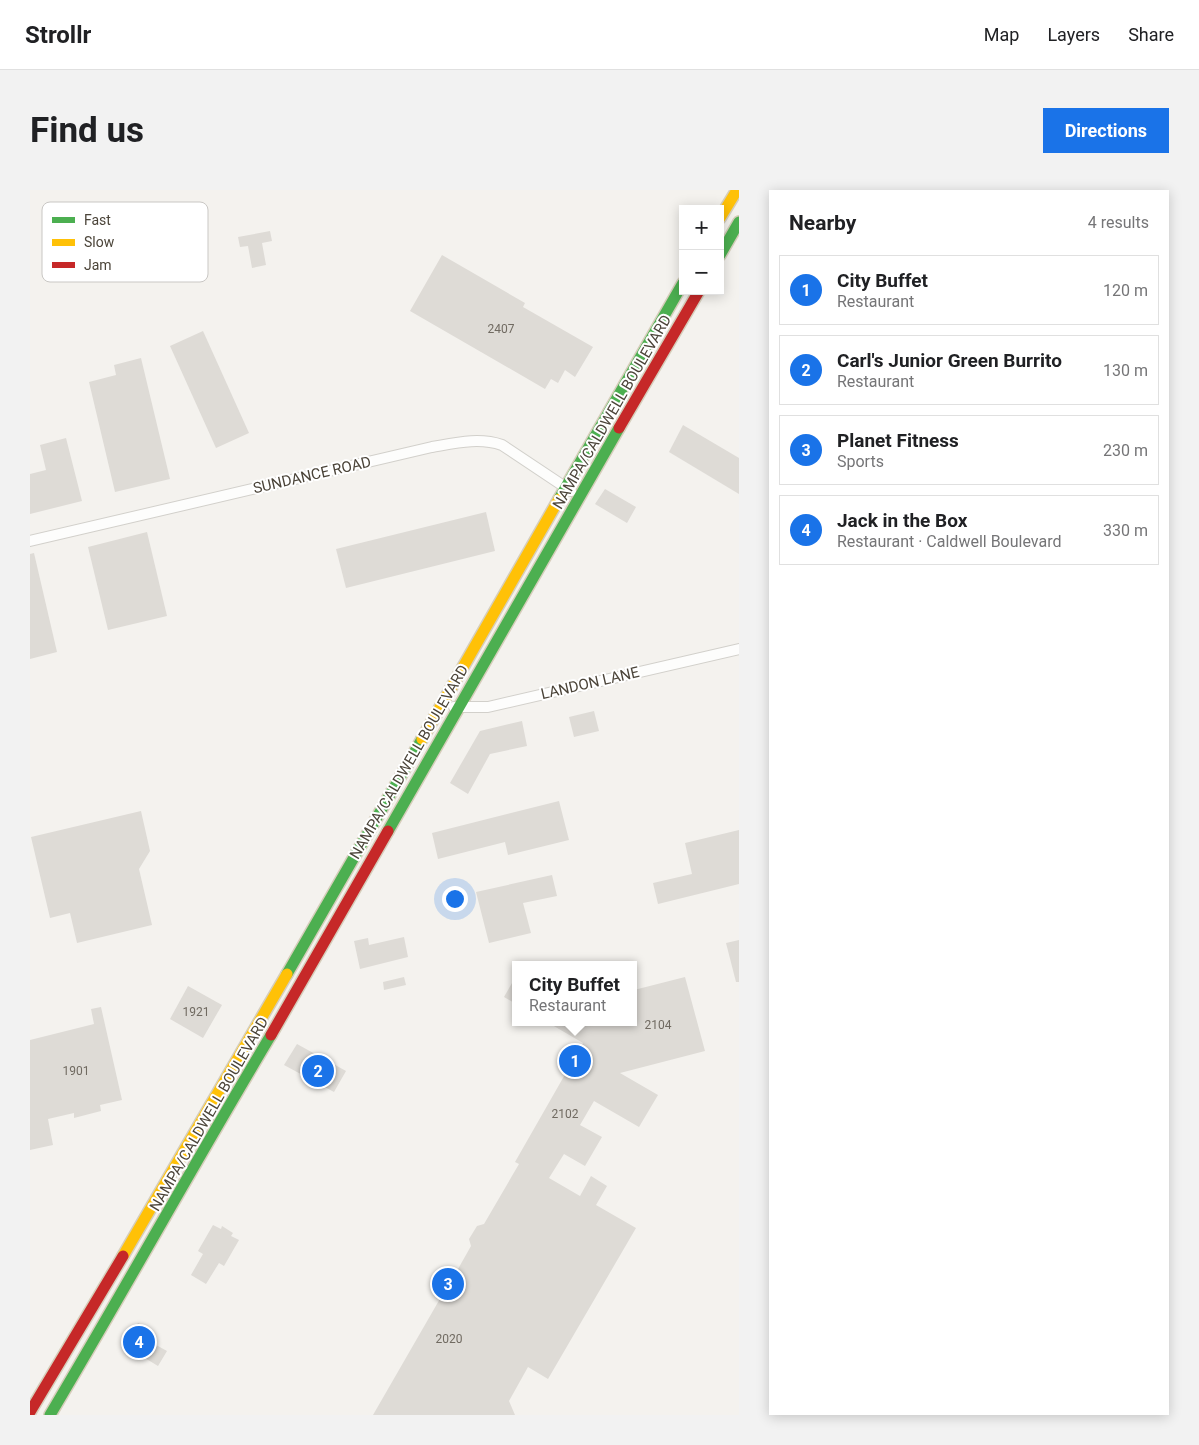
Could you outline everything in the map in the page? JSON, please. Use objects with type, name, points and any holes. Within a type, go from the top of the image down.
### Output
[{"type":"main road","points":[[724,211],[737,190]]},
{"type":"main road","points":[[723,250],[739,222]]},
{"type":"main road","name":"NAMPA/CALDWELL BOULEVARD","points":[[30,1412],[132,1244],[679,290]]},
{"type":"main road","name":"NAMPA/CALDWELL BOULEVARD","points":[[50,1415],[148,1249],[206,1144],[297,992],[457,708],[697,295]]},
{"type":"street","name":"SUNDANCE ROAD","points":[[30,541],[432,448],[471,441],[489,440],[502,445],[581,496]]},
{"type":"street","name":"LANDON LANE","points":[[441,704],[457,708],[488,707],[739,648]]},
{"type":"building","points":[[270,231],[272,241],[262,243],[266,265],[252,268],[248,246],[240,247],[238,237]]},
{"type":"building","points":[[442,255],[525,303],[523,307],[593,347],[575,377],[565,370],[558,383],[551,379],[545,389],[410,311]]},
{"type":"building","points":[[203,331],[249,433],[216,448],[170,346]]},
{"type":"building","points":[[141,358],[170,479],[115,492],[89,382],[116,375],[114,365]]},
{"type":"building","points":[[683,425],[739,458],[739,494],[669,452]]},
{"type":"building","points":[[66,438],[82,501],[30,514],[30,474],[46,470],[40,445]]},
{"type":"building","points":[[605,489],[636,507],[627,523],[595,504]]},
{"type":"building","points":[[486,512],[495,551],[346,588],[336,549]]},
{"type":"building","points":[[147,532],[167,616],[108,630],[88,547]]},
{"type":"building","points":[[34,553],[57,652],[30,659],[30,554]]},
{"type":"building","points":[[594,711],[599,731],[574,737],[569,717]]},
{"type":"building","points":[[522,721],[527,746],[490,754],[468,794],[450,783],[480,731]]},
{"type":"building","points":[[559,801],[569,840],[508,855],[505,842],[438,859],[432,833]]},
{"type":"building","points":[[141,811],[150,851],[139,869],[152,925],[77,943],[70,913],[50,918],[31,837]]},
{"type":"building","points":[[739,830],[739,884],[658,904],[653,883],[692,874],[685,843]]},
{"type":"building","points":[[552,875],[557,896],[523,903],[531,933],[489,943],[476,892]]},
{"type":"building","points":[[404,937],[408,957],[360,969],[354,941],[368,938],[369,945]]},
{"type":"building","points":[[739,940],[739,982],[736,982],[726,943]]},
{"type":"building","points":[[404,977],[406,985],[384,990],[383,982]]},
{"type":"building","points":[[685,977],[705,1051],[620,1073],[658,1095],[639,1127],[594,1101],[580,1125],[602,1137],[585,1166],[564,1154],[549,1178],[580,1196],[591,1176],[607,1186],[596,1205],[636,1228],[548,1379],[528,1367],[509,1401],[515,1415],[373,1415],[441,1297],[440,1290],[450,1271],[458,1269],[471,1246],[469,1239],[477,1226],[484,1224],[519,1164],[515,1162],[583,1043],[554,1026],[637,1026],[637,989]]},
{"type":"building","points":[[512,983],[512,1002],[504,997]]},
{"type":"building","points":[[188,986],[222,1005],[203,1038],[170,1019]]},
{"type":"building","points":[[101,1007],[122,1100],[100,1105],[101,1111],[74,1118],[74,1113],[48,1119],[53,1145],[30,1150],[30,1040],[94,1024],[91,1009]]},
{"type":"building","points":[[297,1044],[346,1071],[334,1092],[284,1065]]},
{"type":"building","points":[[213,1225],[221,1229],[222,1226],[233,1233],[231,1236],[239,1240],[224,1266],[219,1263],[206,1284],[191,1275],[203,1254],[198,1251]]},
{"type":"building","points":[[138,1323],[148,1328],[146,1330],[151,1333],[147,1340],[167,1351],[158,1366],[125,1346]]},
{"type":"traffic: fast","points":[[723,250],[739,222]]},
{"type":"traffic: fast","points":[[559,499],[679,290]]},
{"type":"traffic: fast","points":[[388,831],[619,428]]},
{"type":"traffic: fast","points":[[287,974],[422,739]]},
{"type":"traffic: fast","points":[[50,1415],[271,1035]]},
{"type":"traffic: slow","points":[[724,211],[737,190]]},
{"type":"traffic: slow","points":[[422,739],[559,499]]},
{"type":"traffic: slow","points":[[123,1256],[287,974]]},
{"type":"traffic: jam","points":[[619,428],[697,295]]},
{"type":"traffic: jam","points":[[271,1035],[388,831]]},
{"type":"traffic: jam","points":[[30,1412],[123,1256]]},
{"type":"place","name":"City Buffet","points":[[575,1061]]},
{"type":"place","name":"Carl's Junior Green Burrito","points":[[318,1071]]},
{"type":"place","name":"Planet Fitness","points":[[448,1284]]},
{"type":"place","name":"Jack in the Box","points":[[139,1342]]}]
